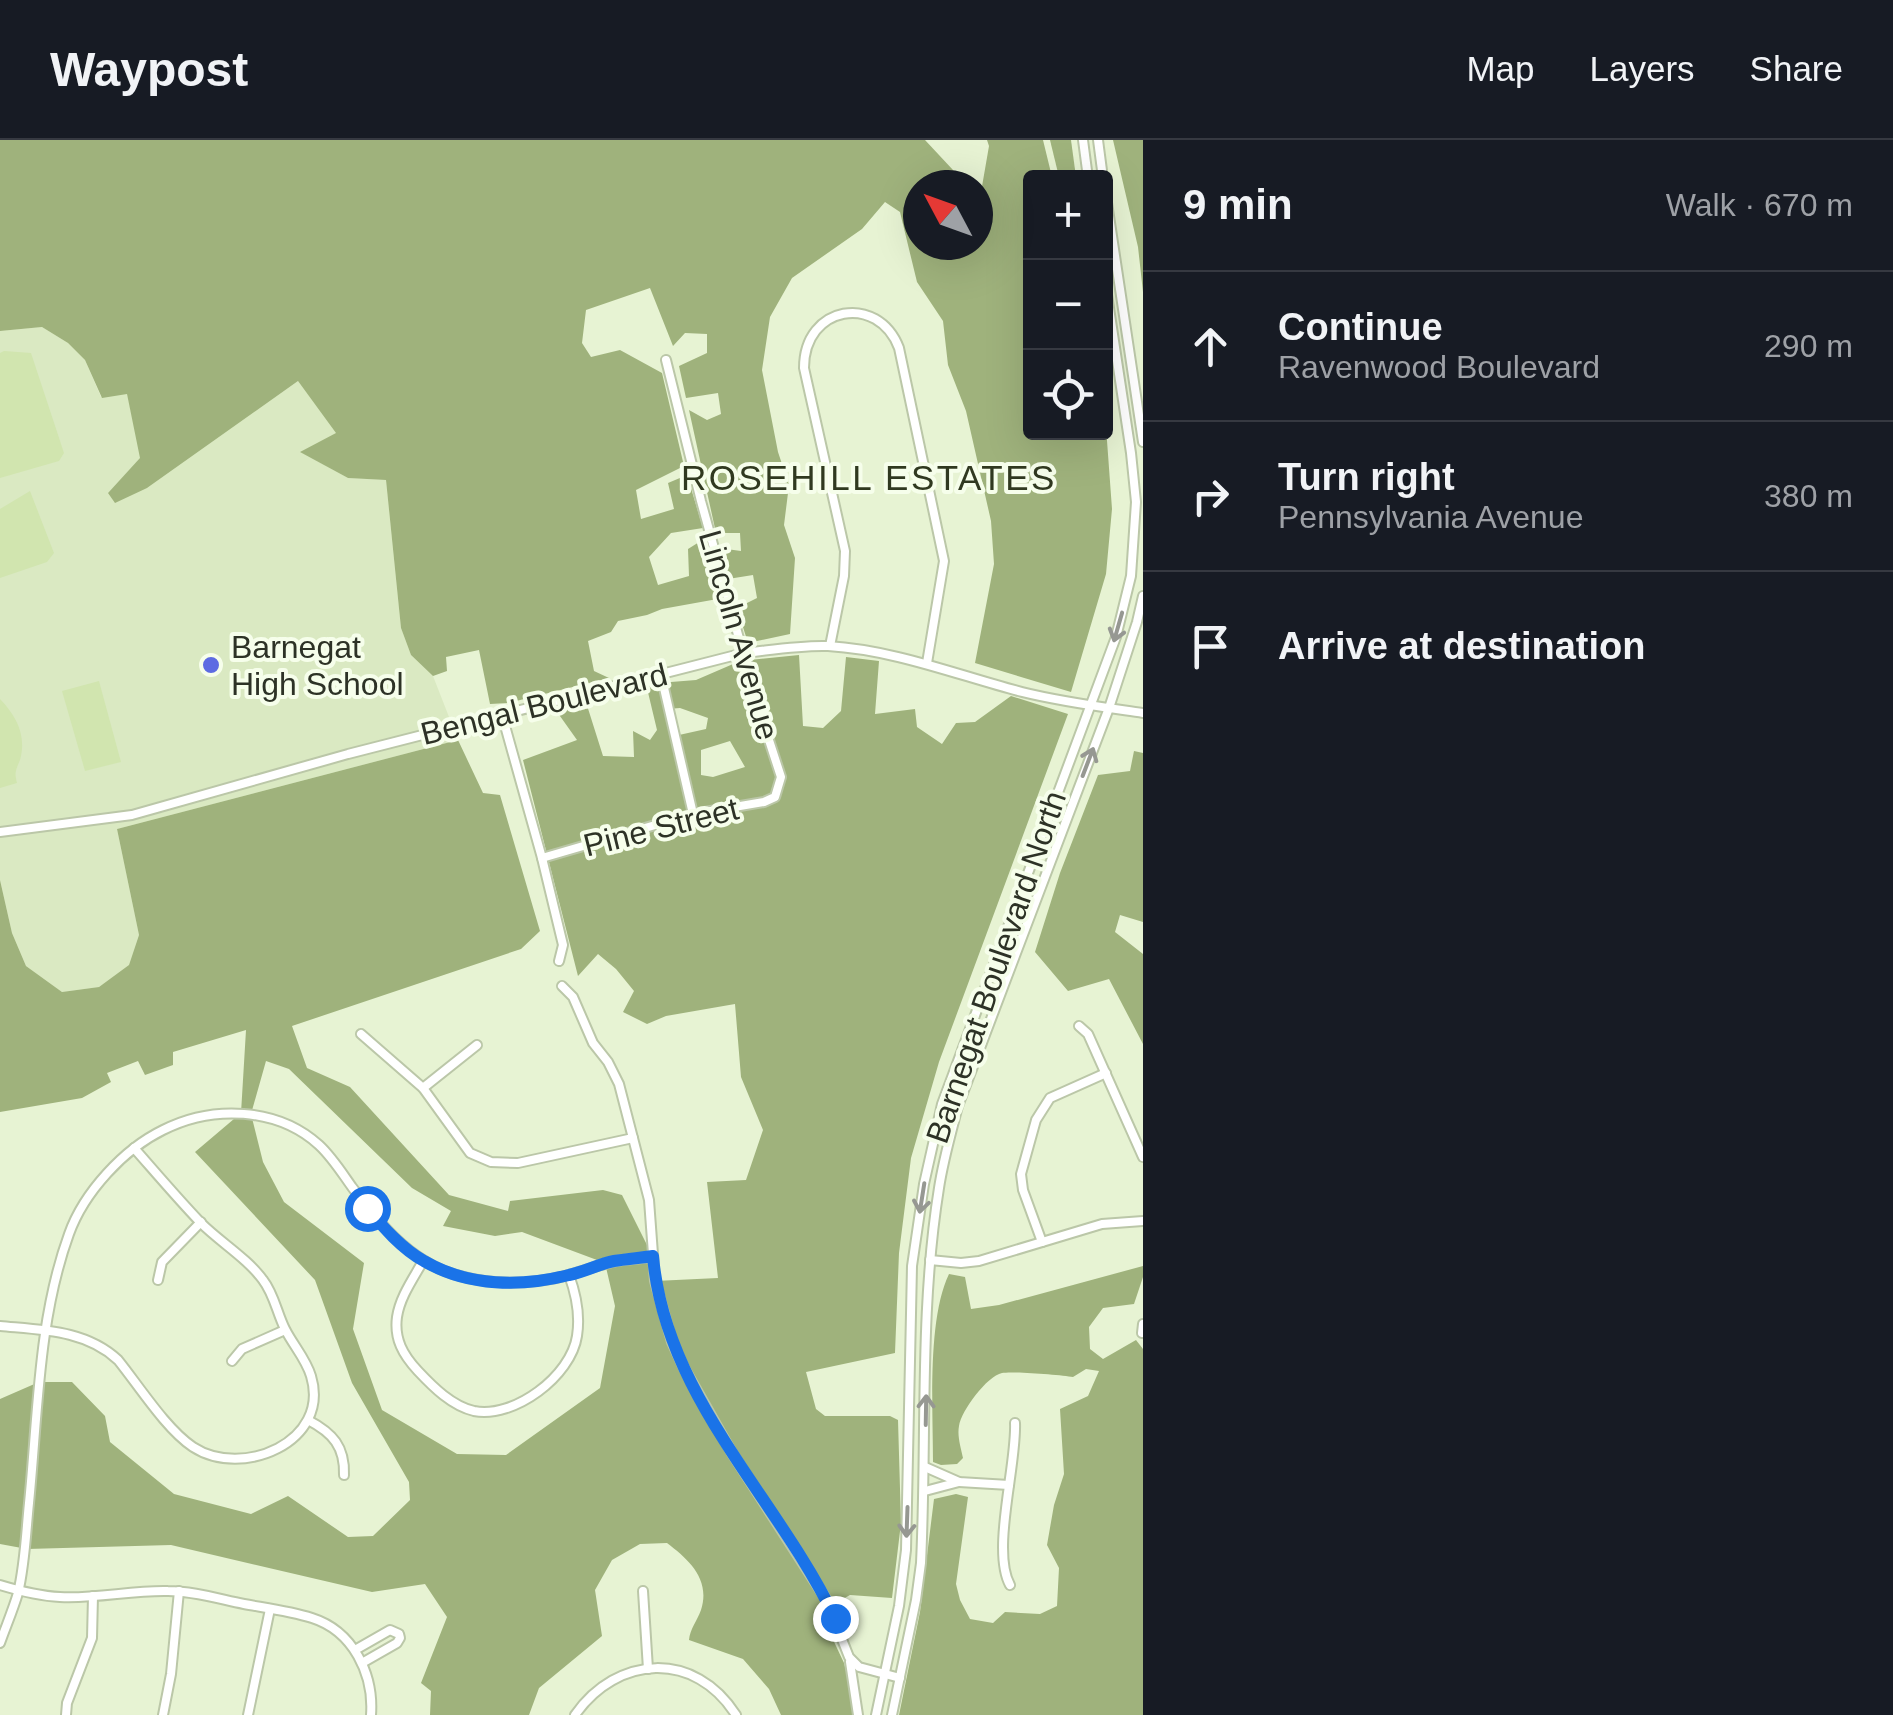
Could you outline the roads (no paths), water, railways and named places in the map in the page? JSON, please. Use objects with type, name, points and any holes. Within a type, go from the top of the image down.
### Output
[{"type":"street","points":[[1082,140],[1087,170]]},
{"type":"street","points":[[1098,140],[1102,170]]},
{"type":"street","points":[[1113,243],[1143,442]]},
{"type":"street","points":[[830,646],[845,551],[804,368],[804,353],[807,342],[823,322],[848,313],[879,322],[894,336],[899,348],[944,561],[927,663]]},
{"type":"street","name":"Barnegat Boulevard North","points":[[876,1715],[906,1550],[912,1266],[924,1184],[942,1104],[1116,637],[1134,556],[1136,502],[1113,334]]},
{"type":"street","name":"Lincoln Avenue","points":[[666,360],[752,678],[752,691],[781,777],[778,793]]},
{"type":"street","name":"Barnegat Boulevard North","points":[[892,1715],[921,1563],[930,1260],[939,1186],[958,1106],[1108,708],[1143,596]]},
{"type":"street","name":"Bengal Boulevard","points":[[0,832],[132,814],[348,754],[744,653],[786,648],[830,646],[927,663],[1022,692],[1143,713]]},
{"type":"street","points":[[661,675],[693,814]]},
{"type":"street","points":[[502,715],[563,945],[559,961]]},
{"type":"street","name":"Pine Street","points":[[542,858],[693,814],[764,802],[778,793]]},
{"type":"street","points":[[562,986],[573,997],[588,1034],[619,1084],[649,1200],[659,1296],[672,1342],[732,1453],[826,1599],[849,1658],[858,1715]]},
{"type":"street","points":[[1079,1026],[1088,1034],[1142,1154]]},
{"type":"street","points":[[361,1034],[423,1088],[470,1153],[491,1162],[518,1163],[633,1138]]},
{"type":"street","points":[[423,1088],[477,1045]]},
{"type":"street","points":[[1042,1242],[1023,1190],[1022,1174],[1036,1120],[1050,1098],[1106,1073]]},
{"type":"street","points":[[0,1643],[18,1591],[46,1331],[69,1234],[77,1215],[110,1172],[134,1148],[170,1126],[210,1114],[244,1113],[283,1123],[318,1144],[383,1226],[423,1261],[452,1274],[491,1282],[530,1282],[570,1275],[613,1261],[653,1256]]},
{"type":"street","points":[[0,1326],[76,1336],[106,1349],[180,1436],[214,1457],[235,1460],[264,1456],[284,1446],[308,1420],[314,1403],[311,1377],[262,1279],[200,1222],[134,1148]]},
{"type":"street","points":[[930,1260],[979,1261],[1102,1224],[1143,1220]]},
{"type":"street","points":[[158,1280],[162,1262],[200,1222]]},
{"type":"street","points":[[423,1261],[398,1313],[396,1330],[400,1345],[436,1389],[456,1403],[490,1412],[509,1409],[530,1398],[558,1373],[568,1358],[577,1338],[570,1275]]},
{"type":"street","points":[[1142,1333],[1143,1324]]},
{"type":"street","points":[[232,1362],[242,1349],[285,1330]]},
{"type":"street","points":[[308,1420],[326,1431],[341,1449],[344,1475]]},
{"type":"street","points":[[1010,1585],[1003,1566],[1015,1422]]},
{"type":"street","points":[[925,1466],[959,1482]]},
{"type":"street","points":[[924,1491],[959,1482],[1009,1485]]},
{"type":"street","points":[[0,1585],[62,1598],[179,1592],[311,1618],[325,1624],[355,1650],[370,1686],[371,1715]]},
{"type":"street","points":[[643,1591],[648,1669]]},
{"type":"street","points":[[164,1715],[179,1592]]},
{"type":"street","points":[[66,1715],[92,1638],[93,1596]]},
{"type":"street","points":[[248,1715],[270,1609]]},
{"type":"street","points":[[355,1650],[390,1630],[399,1634],[396,1643],[362,1663]]},
{"type":"street","points":[[849,1658],[859,1667],[900,1678]]},
{"type":"street","points":[[575,1715],[605,1683],[648,1669],[678,1671],[697,1678],[720,1695],[736,1715]]},
{"type":"place","name":"Barnegat High School","points":[[211,665]]},
{"type":"district","name":"ROSEHILL ESTATES","points":[[869,478]]}]
